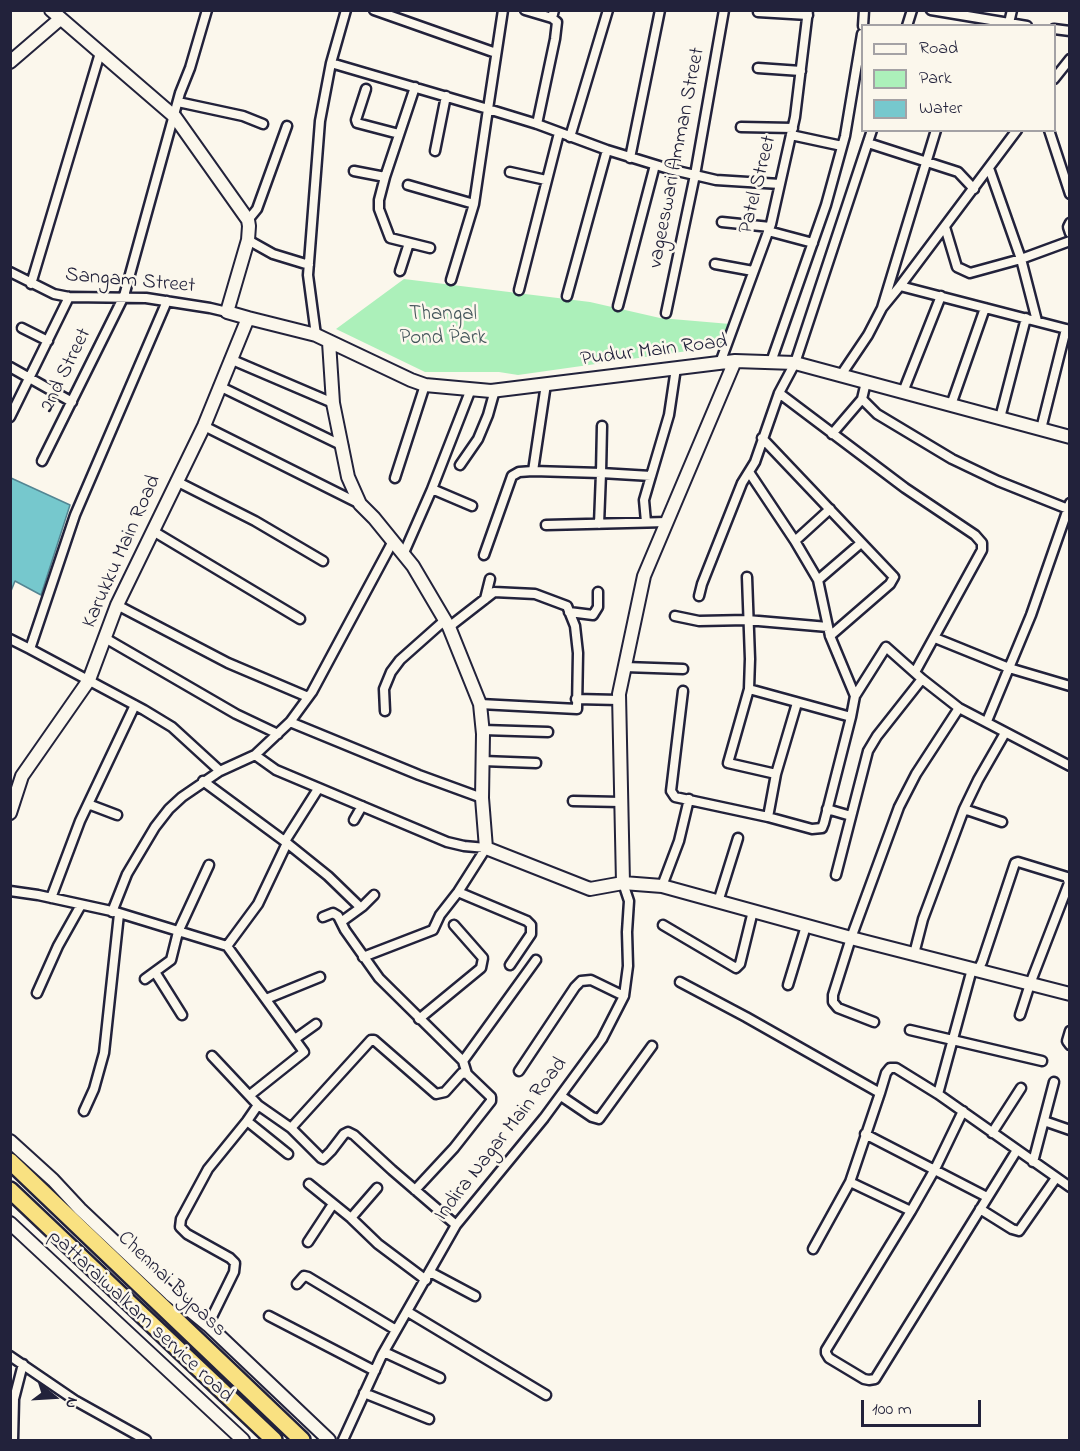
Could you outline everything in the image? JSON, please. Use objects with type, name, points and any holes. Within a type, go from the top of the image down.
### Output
[{"type":"highway","name":"Chennai Bypass","points":[[10,1161],[302,1440]]},
{"type":"highway","name":"Chennai Bypass","points":[[10,1190],[274,1440]]},
{"type":"street","name":"2nd Street","points":[[42,461],[124,296],[178,102],[207,10]]},
{"type":"street","points":[[316,335],[308,275],[320,122],[331,63],[346,10]]},
{"type":"street","points":[[374,10],[496,53]]},
{"type":"street","points":[[451,280],[474,204],[503,10]]},
{"type":"street","points":[[525,10],[553,14],[557,22],[537,124]]},
{"type":"street","points":[[570,137],[608,10]]},
{"type":"street","points":[[630,158],[660,10]]},
{"type":"street","name":"vageeswari Amman Street","points":[[666,313],[695,175],[724,10]]},
{"type":"street","points":[[931,10],[970,21],[1016,24]]},
{"type":"street","points":[[1010,23],[1012,10]]},
{"type":"street","points":[[758,12],[808,13]]},
{"type":"street","name":"Patel Street","points":[[720,363],[769,229],[792,132],[808,13]]},
{"type":"street","points":[[10,62],[56,15],[175,117],[248,220],[248,240],[227,312],[248,318]]},
{"type":"street","points":[[31,284],[100,53]]},
{"type":"street","points":[[771,362],[826,205],[842,146],[861,57]]},
{"type":"street","points":[[1056,76],[1070,59]]},
{"type":"street","points":[[331,63],[537,124],[655,165],[716,180],[780,184]]},
{"type":"street","points":[[758,68],[801,71]]},
{"type":"street","points":[[415,87],[379,200],[382,219],[390,238],[430,248]]},
{"type":"street","points":[[366,89],[357,123],[399,134]]},
{"type":"street","points":[[435,151],[446,96]]},
{"type":"street","points":[[178,102],[243,116],[263,124]]},
{"type":"street","points":[[248,220],[257,209],[287,126]]},
{"type":"street","points":[[741,127],[792,132],[842,146]]},
{"type":"street","points":[[699,597],[702,584],[738,493],[754,462],[779,393],[795,363],[871,132]]},
{"type":"street","points":[[841,375],[868,335],[882,308],[935,132]]},
{"type":"street","points":[[882,308],[1016,132]]},
{"type":"street","points":[[1050,132],[1070,194]]},
{"type":"street","points":[[519,290],[559,133]]},
{"type":"street","points":[[868,143],[927,160],[958,172],[974,189]]},
{"type":"street","points":[[567,296],[607,150]]},
{"type":"street","points":[[618,306],[655,165]]},
{"type":"street","points":[[989,168],[1021,259],[1037,321]]},
{"type":"street","points":[[354,171],[386,177]]},
{"type":"street","points":[[510,172],[546,180]]},
{"type":"street","points":[[408,185],[474,204]]},
{"type":"street","points":[[722,222],[769,229],[813,243]]},
{"type":"street","points":[[1070,223],[1068,227],[1070,233]]},
{"type":"street","points":[[945,227],[957,267],[970,273],[1021,259],[1070,241]]},
{"type":"street","points":[[248,240],[273,254],[309,265]]},
{"type":"street","points":[[400,271],[408,243]]},
{"type":"street","points":[[715,264],[753,271]]},
{"type":"street","name":"Sangam Street","points":[[10,272],[54,294],[69,297],[124,296],[227,312]]},
{"type":"street","points":[[900,286],[1068,330],[1041,429]]},
{"type":"street","points":[[903,392],[941,296]]},
{"type":"street","points":[[12,412],[69,297]]},
{"type":"street","points":[[30,649],[75,515],[167,301]]},
{"type":"street","points":[[951,405],[985,308]]},
{"type":"street","name":"Pudur Main Road","points":[[248,318],[316,335],[425,385],[495,390],[735,361],[795,363],[1070,437]]},
{"type":"street","name":"Karukku Main Road","points":[[10,813],[22,776],[89,680],[117,605],[204,426],[248,318]]},
{"type":"street","points":[[1000,418],[1026,318]]},
{"type":"street","points":[[22,328],[48,341]]},
{"type":"street","points":[[329,342],[333,403],[348,477],[360,504]]},
{"type":"street","points":[[230,359],[333,403]]},
{"type":"street","points":[[623,883],[619,700],[644,576],[735,361]]},
{"type":"street","points":[[10,367],[72,402]]},
{"type":"street","points":[[646,522],[644,500],[669,415],[676,368]]},
{"type":"street","points":[[832,434],[862,399],[866,382]]},
{"type":"street","points":[[533,471],[546,384]]},
{"type":"street","points":[[395,478],[425,385]]},
{"type":"street","points":[[219,386],[343,446]]},
{"type":"street","points":[[403,555],[432,489],[471,389]]},
{"type":"street","points":[[460,465],[478,439],[495,390]]},
{"type":"street","points":[[779,393],[905,489],[975,535],[982,543],[982,550],[915,672]]},
{"type":"street","points":[[862,399],[877,414],[952,459],[1068,512],[1031,615],[987,721]]},
{"type":"street","points":[[204,426],[360,504],[374,518],[413,566],[447,623],[480,704],[483,730],[482,798],[486,848],[458,892],[441,913],[433,930],[363,957]]},
{"type":"street","points":[[599,524],[602,426]]},
{"type":"street","points":[[762,438],[894,577],[890,584],[830,636]]},
{"type":"street","points":[[484,555],[512,477],[519,472],[651,476]]},
{"type":"street","points":[[749,472],[818,580],[830,636],[855,696]]},
{"type":"street","points":[[176,481],[255,521],[323,561]]},
{"type":"street","points":[[432,489],[472,506]]},
{"type":"street","points":[[795,541],[830,509]]},
{"type":"street","points":[[546,525],[667,522]]},
{"type":"street","points":[[153,531],[300,619]]},
{"type":"street","points":[[84,1112],[94,1089],[104,1053],[116,913],[127,874],[154,827],[169,809],[204,781],[255,755],[290,722],[308,697],[392,543]]},
{"type":"street","points":[[818,580],[861,543]]},
{"type":"street","points":[[747,577],[749,689],[728,763],[777,774]]},
{"type":"street","points":[[484,599],[490,579]]},
{"type":"street","points":[[385,711],[384,689],[390,672],[400,660],[447,623],[494,592],[535,594],[567,606],[575,626],[578,653],[577,709],[480,704]]},
{"type":"street","points":[[569,612],[593,615],[598,607],[598,592]]},
{"type":"street","points":[[117,605],[228,663],[308,697]]},
{"type":"street","points":[[675,616],[699,621],[747,620],[828,627]]},
{"type":"street","points":[[105,638],[236,714],[278,734]]},
{"type":"street","points":[[934,638],[1009,668],[1070,686]]},
{"type":"street","points":[[10,639],[172,727],[220,771]]},
{"type":"street","points":[[683,691],[671,792],[675,796],[812,829],[822,828],[824,823],[855,696],[886,648],[959,708],[1070,766]]},
{"type":"street","points":[[625,667],[683,669]]},
{"type":"street","points":[[836,875],[868,751],[877,736],[922,679]]},
{"type":"street","points":[[749,689],[851,717]]},
{"type":"street","points":[[576,699],[619,700]]},
{"type":"street","points":[[768,817],[797,702]]},
{"type":"street","points":[[51,897],[88,804],[135,705]]},
{"type":"street","points":[[873,1022],[838,1008],[833,1002],[851,938],[903,799],[916,774],[959,708]]},
{"type":"street","points":[[290,722],[419,775],[482,798]]},
{"type":"street","points":[[483,730],[548,732]]},
{"type":"street","points":[[914,954],[923,919],[964,809],[1005,733]]},
{"type":"street","points":[[255,755],[272,768],[318,789],[447,842],[486,848],[590,889],[623,883],[662,886],[851,938],[1070,994]]},
{"type":"street","points":[[483,760],[536,763]]},
{"type":"street","points":[[204,781],[286,842],[328,876],[360,907]]},
{"type":"street","points":[[227,946],[258,904],[286,842],[318,789]]},
{"type":"street","points":[[662,886],[679,841],[689,799]]},
{"type":"street","points":[[573,801],[621,802]]},
{"type":"street","points":[[88,804],[117,815]]},
{"type":"street","points":[[354,820],[362,807]]},
{"type":"street","points":[[827,809],[851,816]]},
{"type":"street","points":[[964,809],[1002,822]]},
{"type":"street","points":[[718,902],[738,838]]},
{"type":"street","points":[[938,1094],[975,970],[982,962],[1013,867],[1018,862],[1069,880],[1020,1015]]},
{"type":"street","points":[[145,979],[171,960],[178,932],[209,865]]},
{"type":"street","name":"Indira Nagar Main Road","points":[[343,1440],[384,1352],[456,1225],[561,1095],[602,1039],[624,996],[628,966],[629,901],[623,883]]},
{"type":"street","points":[[10,891],[51,897],[116,913],[227,946],[304,1052],[250,1095]]},
{"type":"street","points":[[458,892],[527,921],[531,925],[531,934],[510,965]]},
{"type":"street","points":[[341,922],[374,895]]},
{"type":"street","points":[[37,993],[54,954],[81,905]]},
{"type":"street","points":[[663,925],[736,968],[741,960],[753,911]]},
{"type":"street","points":[[323,917],[333,913],[338,916],[379,978],[463,1061],[467,1074],[491,1097],[491,1101],[454,1148],[415,1190]]},
{"type":"street","points":[[419,1019],[481,968],[483,958],[454,925]]},
{"type":"street","points":[[788,985],[806,926]]},
{"type":"street","points":[[463,1061],[536,960]]},
{"type":"street","points":[[155,972],[182,1015]]},
{"type":"street","points":[[266,999],[320,976]]},
{"type":"street","points":[[519,1071],[581,981],[591,980],[624,996]]},
{"type":"street","points":[[680,982],[880,1093]]},
{"type":"street","points":[[295,1039],[316,1024]]},
{"type":"street","points":[[910,1030],[1042,1061]]},
{"type":"street","points":[[1070,1031],[1067,1041],[1070,1045]]},
{"type":"street","points":[[291,1128],[371,1040],[374,1040],[436,1094],[445,1092],[462,1073],[467,1074]]},
{"type":"street","points":[[561,1095],[592,1117],[599,1119],[651,1046]]},
{"type":"street","points":[[212,1056],[258,1106],[291,1128],[323,1159],[348,1132],[456,1225]]},
{"type":"street","points":[[813,1249],[850,1182],[886,1073],[890,1068],[896,1068],[938,1094],[1070,1187]]},
{"type":"street","points":[[1033,1161],[1054,1082]]},
{"type":"street","points":[[992,1133],[1020,1088]]},
{"type":"street","points":[[208,1325],[234,1272],[235,1263],[187,1234],[180,1227],[181,1219],[208,1169],[258,1106]]},
{"type":"street","points":[[963,1111],[911,1211],[826,1350],[829,1358],[869,1380],[875,1379],[1017,1150]]},
{"type":"street","points":[[247,1121],[288,1154]]},
{"type":"street","points":[[1044,1121],[1070,1130]]},
{"type":"street","points":[[865,1134],[987,1197]]},
{"type":"street","points":[[10,1141],[170,1294],[208,1325],[329,1440]]},
{"type":"street","points":[[980,1209],[1012,1230],[1019,1231],[1056,1178]]},
{"type":"street","points":[[850,1182],[911,1211]]},
{"type":"street","points":[[309,1184],[351,1218],[378,1244],[428,1276],[475,1296]]},
{"type":"street","points":[[351,1218],[377,1188]]},
{"type":"street","points":[[308,1242],[333,1204]]},
{"type":"street","name":"pattaraiwalkam service road","points":[[10,1223],[243,1440]]},
{"type":"street","points":[[297,1284],[302,1277],[308,1277],[396,1330]]},
{"type":"street","points":[[408,1312],[546,1395]]},
{"type":"street","points":[[269,1316],[375,1371]]},
{"type":"street","points":[[384,1352],[440,1378]]},
{"type":"street","points":[[10,1356],[76,1401],[146,1440]]},
{"type":"street","points":[[13,1440],[14,1399],[23,1364]]},
{"type":"street","points":[[364,1393],[429,1419]]},
{"type":"green space","name":"Thangal Pond Park","points":[[404,279],[590,302],[660,318],[730,324],[723,346],[518,375],[499,372],[425,372],[336,329]]},
{"type":"water","points":[[11,478],[70,505],[41,595],[15,581],[11,591]]}]
